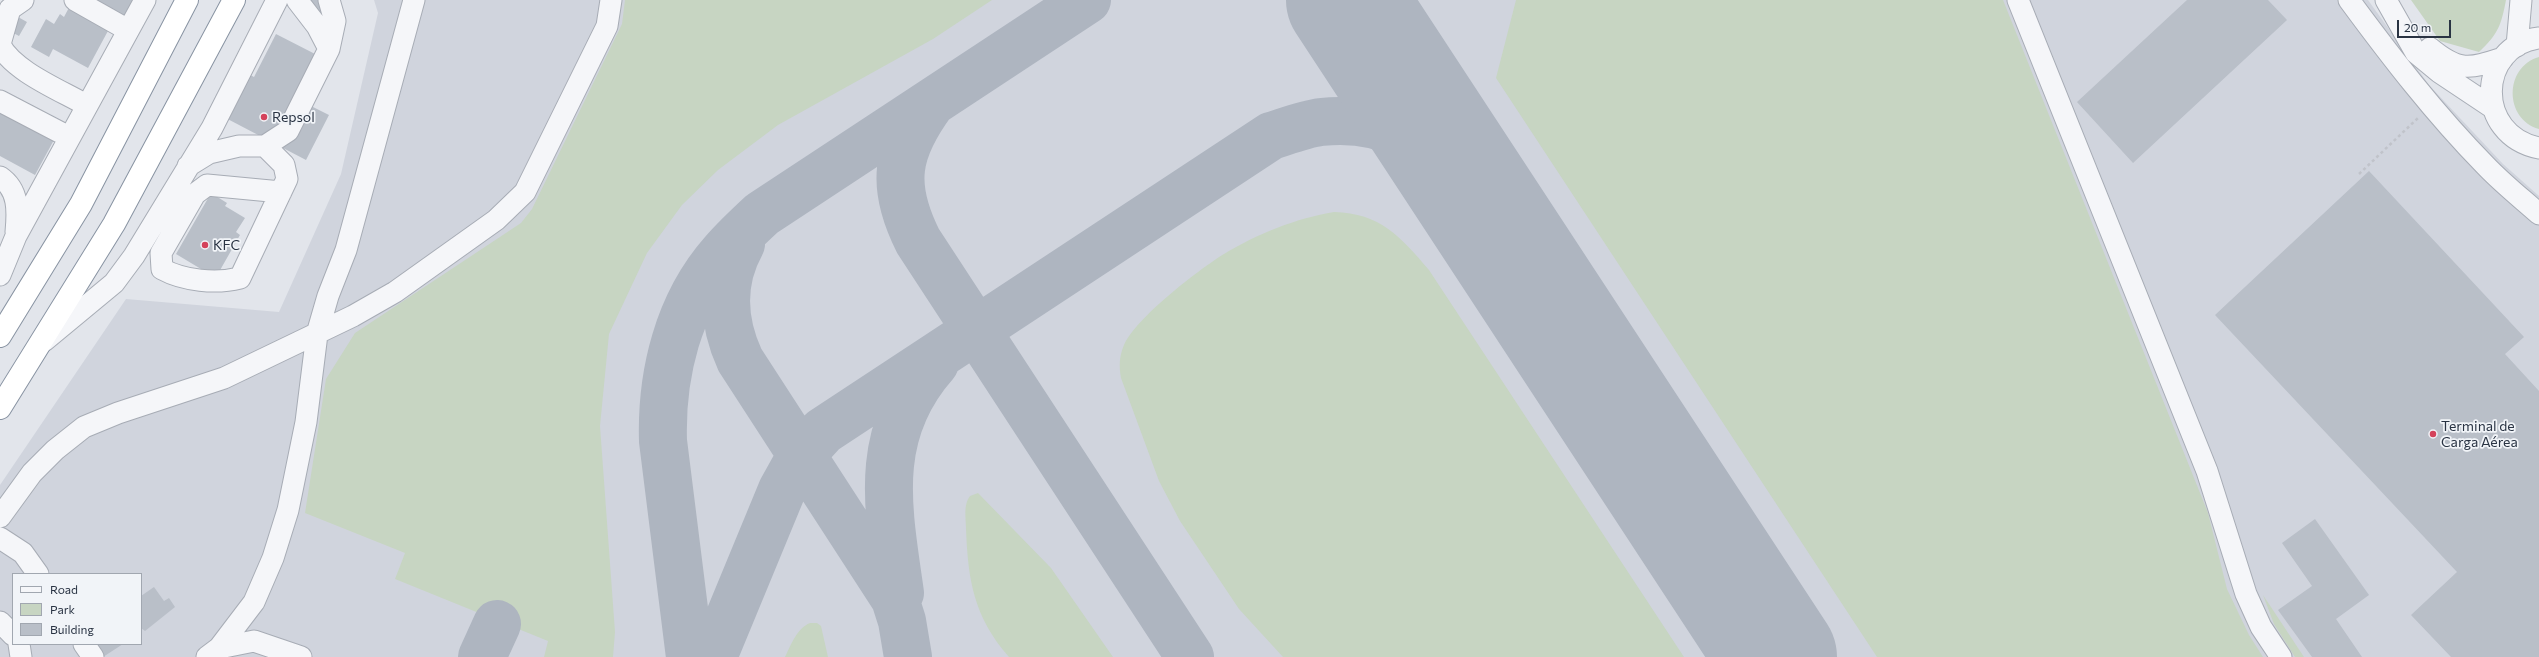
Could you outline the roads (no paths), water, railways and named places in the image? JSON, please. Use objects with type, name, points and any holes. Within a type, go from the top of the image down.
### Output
[{"type":"highway","points":[[0,336],[81,204],[187,0]]},
{"type":"highway","points":[[0,408],[42,343],[114,224],[234,0]]},
{"type":"street","points":[[23,0],[10,10],[0,45],[5,56],[30,73],[86,105]]},
{"type":"street","points":[[75,0],[128,30]]},
{"type":"street","points":[[0,275],[16,236],[86,105],[145,0]]},
{"type":"street","points":[[42,343],[114,283],[146,237],[212,128],[277,0]]},
{"type":"street","points":[[297,0],[317,26],[329,48]]},
{"type":"street","points":[[188,166],[209,154],[239,146],[265,146],[288,131],[329,48],[335,21],[329,0]]},
{"type":"street","points":[[213,652],[254,602],[273,558],[288,510],[306,422],[317,334],[330,290],[346,250],[414,0]]},
{"type":"street","points":[[0,517],[32,473],[55,450],[84,427],[118,413],[224,378],[317,334],[395,292],[448,256],[496,220],[525,192],[607,26],[610,0]]},
{"type":"street","points":[[2018,0],[2207,471],[2246,594],[2261,627],[2281,657]]},
{"type":"street","points":[[2349,0],[2393,60],[2447,123],[2486,166],[2539,214]]},
{"type":"street","points":[[2521,0],[2510,52],[2494,74],[2490,91],[2493,108],[2500,124],[2512,137],[2535,151]]},
{"type":"street","points":[[2390,6],[2448,63],[2475,67],[2539,38]]},
{"type":"street","points":[[2390,6],[2416,53],[2439,72],[2493,108]]},
{"type":"street","points":[[0,101],[69,137]]},
{"type":"street","points":[[265,146],[284,165],[287,179],[281,192],[240,278],[224,282],[175,276],[162,269],[161,253],[194,194],[207,185],[281,192]]},
{"type":"street","points":[[0,177],[15,194],[18,214],[16,236]]},
{"type":"street","points":[[0,538],[23,554],[37,573]]},
{"type":"street","points":[[0,622],[12,633]]},
{"type":"street","points":[[213,652],[254,641],[301,657]]},
{"type":"street","points":[[14,657],[17,645]]},
{"type":"street","points":[[17,645],[21,657]]},
{"type":"street","points":[[85,645],[93,657]]},
{"type":"place","name":"Repsol","points":[[264,117]]},
{"type":"place","name":"KFC","points":[[205,245]]},
{"type":"place","name":"Terminal de Carga Aérea","points":[[2433,434]]}]
